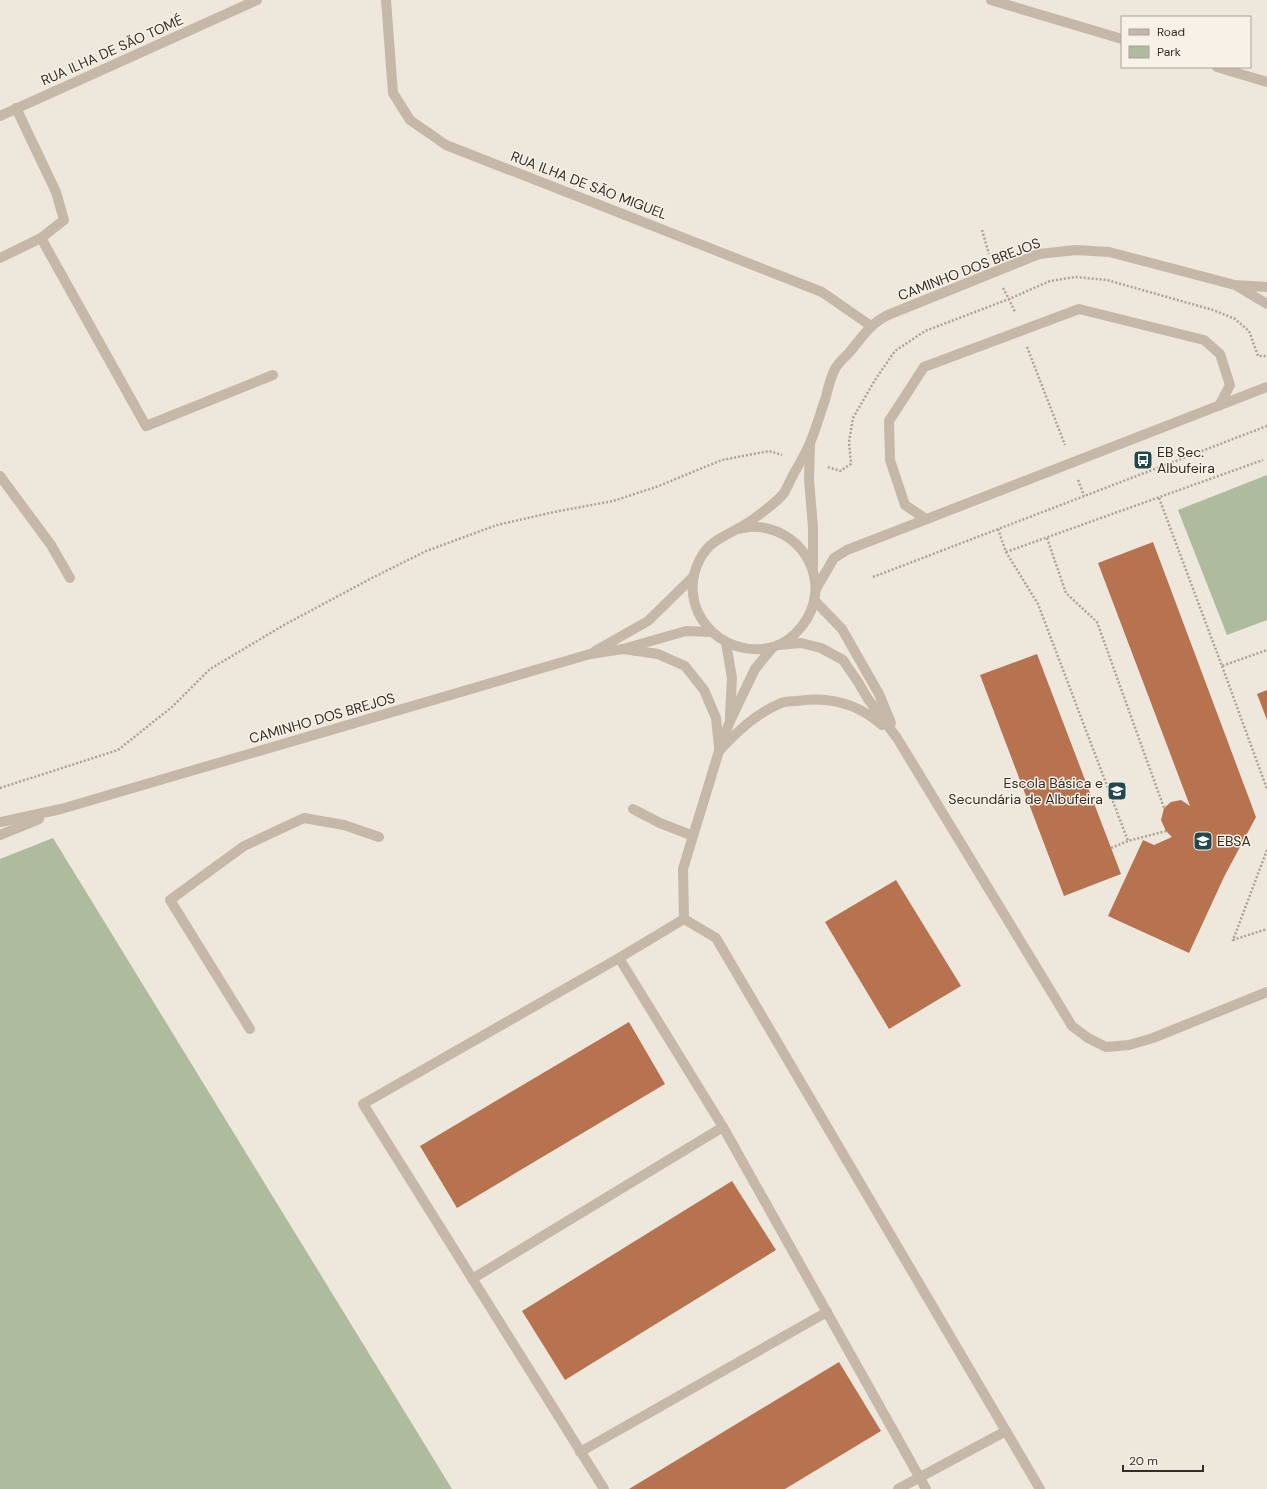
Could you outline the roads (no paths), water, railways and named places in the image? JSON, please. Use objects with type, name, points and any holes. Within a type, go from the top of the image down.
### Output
[{"type":"street","name":"RUA ILHA DE SÃO TOMÉ","points":[[0,116],[257,0]]},
{"type":"street","name":"RUA ILHA DE SÃO MIGUEL","points":[[386,0],[393,93],[410,120],[446,144],[822,292],[871,326]]},
{"type":"street","points":[[991,0],[1121,39]]},
{"type":"street","points":[[1220,68],[1267,82]]},
{"type":"street","points":[[0,258],[41,238],[64,220],[56,192],[16,108]]},
{"type":"street","points":[[41,238],[146,426],[273,375]]},
{"type":"street","name":"CAMINHO DOS BREJOS","points":[[810,443],[835,368],[871,326],[888,315],[1039,254],[1076,250],[1109,252],[1235,285],[1267,287]]},
{"type":"street","name":"CAMINHO DOS BREJOS","points":[[1235,285],[1267,304]]},
{"type":"street","points":[[926,519],[905,505],[890,460],[889,421],[924,367],[1079,309],[1204,340],[1220,354],[1230,385],[1219,406]]},
{"type":"street","points":[[816,589],[834,558],[847,550],[1267,387]]},
{"type":"street","points":[[738,529],[767,508],[784,493],[810,443]]},
{"type":"street","points":[[684,919],[683,869],[730,720],[755,668],[775,646],[795,634],[808,619],[815,601],[816,589],[813,569],[809,480],[810,443]]},
{"type":"street","points":[[0,476],[51,545],[70,578]]},
{"type":"street","points":[[813,569],[805,552],[792,539],[775,530],[757,526],[738,529],[722,535],[709,546],[699,560],[694,576],[693,596],[699,616],[711,632],[726,643],[741,648],[757,650],[801,643],[821,648],[843,660],[868,699],[897,738],[1072,1026],[1088,1038],[1106,1047],[1129,1045],[1153,1038],[1267,992]]},
{"type":"street","points":[[590,654],[648,621],[694,576]]},
{"type":"street","points":[[815,601],[842,630],[862,662],[879,694],[897,738]]},
{"type":"street","points":[[590,654],[623,648],[686,631],[711,632]]},
{"type":"street","points":[[726,643],[732,678],[730,720]]},
{"type":"street","points":[[623,648],[658,654],[685,666],[704,690],[716,718],[719,751]]},
{"type":"street","name":"CAMINHO DOS BREJOS","points":[[0,822],[61,809],[590,654]]},
{"type":"street","points":[[719,751],[739,730],[758,716],[780,703],[812,698],[840,702],[868,714],[897,738]]},
{"type":"street","name":"CAMINHO DOS BREJOS","points":[[0,835],[61,809]]},
{"type":"street","points":[[633,809],[660,823],[693,836]]},
{"type":"street","points":[[250,1029],[170,900],[244,846],[304,818],[344,825],[379,837]]},
{"type":"street","points":[[604,1489],[363,1104],[619,958],[684,919]]},
{"type":"street","points":[[684,919],[716,938],[1040,1489]]},
{"type":"street","points":[[619,958],[723,1127],[926,1489]]},
{"type":"street","points":[[472,1279],[723,1127]]},
{"type":"street","points":[[580,1452],[827,1312]]},
{"type":"street","points":[[898,1489],[1006,1430]]},
{"type":"place","name":"EB Sec. Albufeira","points":[[1143,460]]},
{"type":"place","name":"Escola Básica e Secundária de Albufeira","points":[[1117,791]]},
{"type":"place","name":"EBSA","points":[[1203,841]]}]
